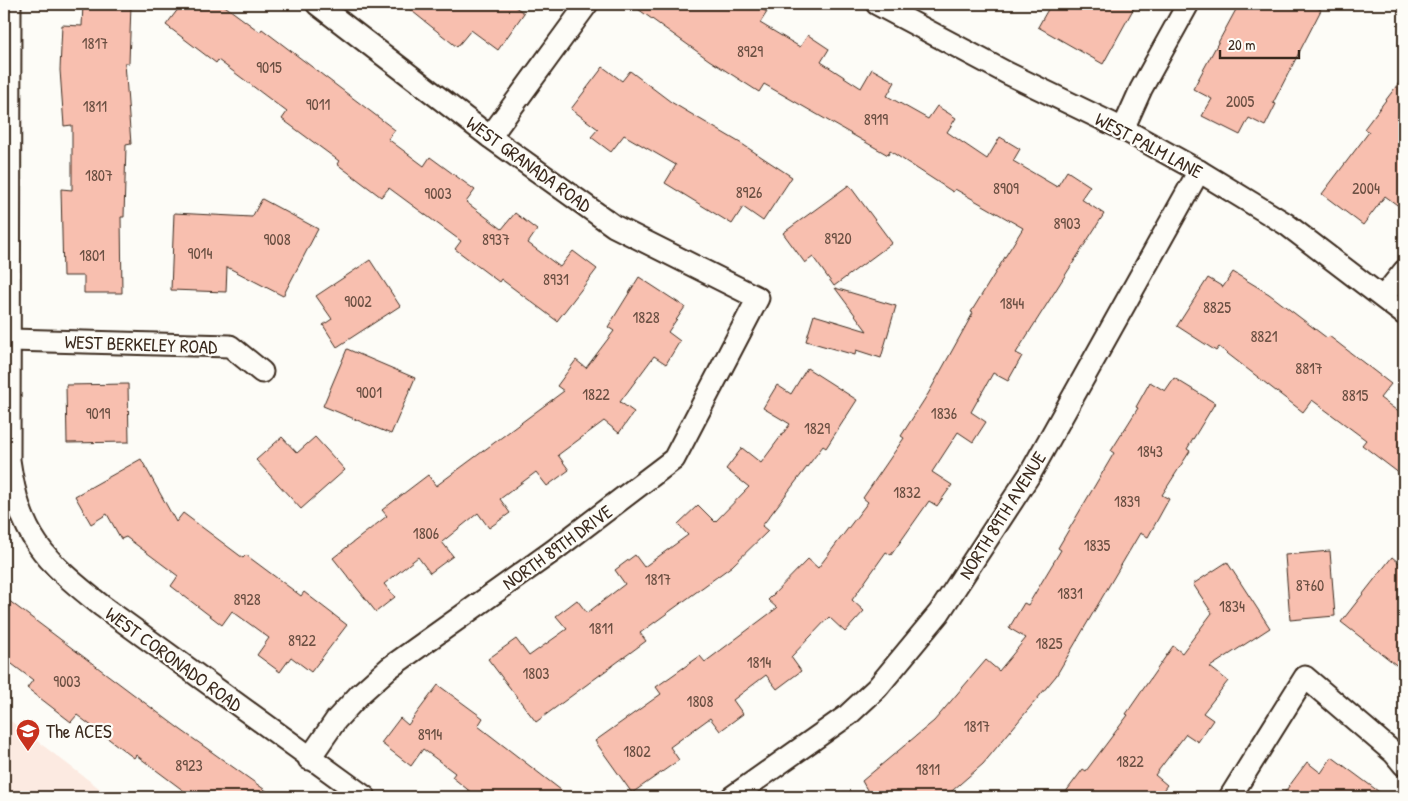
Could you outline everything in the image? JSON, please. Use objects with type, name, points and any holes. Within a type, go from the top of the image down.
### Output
[{"type":"street","name":"WEST CORONADO ROAD","points":[[10,4],[11,340],[9,460],[14,494],[29,532],[42,553],[61,573],[309,759],[365,797]]},
{"type":"street","name":"WEST GRANADA ROAD","points":[[317,4],[490,137],[614,226],[758,298]]},
{"type":"street","points":[[490,137],[587,4]]},
{"type":"street","name":"WEST PALM LANE","points":[[877,4],[1007,73],[1123,129],[1199,171],[1286,224],[1404,314]]},
{"type":"street","points":[[1123,129],[1141,89],[1188,4]]},
{"type":"street","name":"NORTH 89TH AVENUE","points":[[732,797],[848,715],[877,688],[939,613],[1030,474],[1199,171]]},
{"type":"street","points":[[1383,297],[1404,270]]},
{"type":"street","name":"NORTH 89TH DRIVE","points":[[309,759],[336,720],[361,693],[389,668],[553,551],[674,459],[758,298]]},
{"type":"street","name":"WEST BERKELEY ROAD","points":[[11,340],[230,346],[262,372]]},
{"type":"street","points":[[1230,797],[1305,677],[1394,754],[1404,765]]},
{"type":"shaded area","name":"The ACES","points":[[4,716],[99,788],[112,797],[4,797]]},
{"type":"building","points":[[83,4],[131,5],[129,63],[125,63],[131,144],[126,145],[124,217],[121,217],[122,293],[84,293],[84,276],[63,276],[61,189],[72,190],[72,125],[64,126],[60,70],[62,25],[82,26]]},
{"type":"building","points":[[182,4],[222,4],[260,32],[262,29],[395,130],[388,139],[424,166],[430,157],[475,190],[466,202],[502,229],[515,213],[537,230],[528,243],[560,267],[573,251],[597,269],[557,321],[501,279],[499,282],[455,249],[461,241],[389,188],[381,197],[337,164],[339,161],[282,119],[287,112],[218,60],[216,63],[166,25]]},
{"type":"building","points":[[403,4],[511,4],[524,13],[498,50],[471,30],[457,47]]},
{"type":"building","points":[[631,4],[753,4],[767,12],[760,23],[800,47],[808,35],[829,49],[821,62],[861,88],[872,69],[895,82],[887,96],[928,119],[937,106],[956,118],[947,132],[987,159],[1000,137],[1020,149],[1013,161],[1057,187],[1067,171],[1090,186],[1081,199],[1104,214],[1016,353],[1022,356],[1008,381],[993,373],[971,412],[986,422],[973,442],[958,432],[932,472],[952,485],[937,506],[929,501],[891,555],[886,552],[852,600],[864,611],[845,632],[829,617],[791,657],[801,671],[777,689],[766,675],[733,700],[743,714],[720,731],[710,718],[670,747],[679,760],[632,793],[595,741],[661,694],[656,687],[700,656],[705,662],[777,608],[768,600],[808,559],[818,568],[868,502],[863,498],[904,438],[901,436],[928,394],[973,313],[971,312],[1023,228],[955,189],[953,192],[890,151],[888,155],[764,84],[759,92],[709,60]]},
{"type":"building","points":[[1051,4],[1136,4],[1103,64],[1038,27]]},
{"type":"building","points":[[1239,4],[1310,4],[1321,10],[1273,103],[1276,104],[1265,126],[1249,118],[1240,135],[1202,116],[1212,99],[1193,89]]},
{"type":"building","points":[[603,67],[622,81],[630,71],[671,102],[742,144],[792,177],[763,221],[743,207],[732,224],[665,183],[676,165],[624,135],[611,152],[591,137],[598,129],[571,109]]},
{"type":"building","points":[[1404,76],[1404,210],[1385,196],[1363,225],[1322,194],[1369,132],[1364,129]]},
{"type":"building","points":[[849,185],[892,243],[834,286],[813,257],[805,263],[783,233]]},
{"type":"building","points":[[262,199],[318,229],[283,296],[227,267],[226,292],[171,290],[174,213],[252,217]]},
{"type":"building","points":[[370,260],[400,306],[337,347],[323,325],[332,319],[316,296]]},
{"type":"building","points":[[1233,272],[1269,294],[1327,338],[1329,336],[1391,384],[1380,398],[1404,416],[1404,477],[1362,445],[1366,440],[1312,400],[1303,412],[1219,347],[1216,351],[1177,326],[1208,278],[1223,287]]},
{"type":"building","points":[[639,277],[685,307],[668,332],[680,341],[666,364],[654,356],[620,402],[634,412],[619,433],[604,421],[558,455],[569,470],[547,486],[536,472],[500,499],[510,513],[489,528],[478,513],[442,542],[453,556],[430,573],[418,557],[384,584],[395,597],[376,612],[333,558],[387,516],[382,510],[428,475],[436,486],[564,391],[557,386],[576,360],[586,368],[614,331],[608,327]]},
{"type":"building","points":[[835,288],[896,306],[881,358],[856,350],[855,355],[806,341],[814,315],[867,331]]},
{"type":"building","points":[[347,349],[415,378],[391,434],[323,406]]},
{"type":"building","points":[[807,368],[857,400],[826,448],[823,446],[762,526],[768,531],[732,566],[640,633],[646,641],[536,722],[488,659],[516,639],[529,656],[567,629],[556,616],[577,600],[587,613],[625,584],[615,570],[635,555],[644,567],[688,535],[678,524],[698,505],[715,522],[749,487],[726,469],[742,448],[761,463],[790,424],[763,408],[777,385],[791,394]]},
{"type":"building","points":[[1174,378],[1215,403],[1187,449],[1190,451],[1162,495],[1169,499],[1148,537],[1140,533],[1056,676],[983,764],[945,797],[871,797],[862,781],[934,721],[986,660],[999,671],[1026,638],[1009,628],[1024,603],[1028,605],[1061,550],[1058,548],[1114,453],[1111,451],[1138,408],[1136,407],[1150,382],[1165,391]]},
{"type":"building","points":[[128,384],[129,442],[67,443],[66,385]]},
{"type":"building","points":[[282,437],[297,453],[315,437],[345,470],[301,509],[256,460]]},
{"type":"building","points":[[141,459],[176,522],[183,513],[243,558],[246,555],[301,596],[304,592],[347,625],[311,672],[291,657],[280,672],[257,655],[269,638],[232,611],[222,625],[171,586],[178,576],[126,537],[121,539],[107,514],[91,524],[75,496]]},
{"type":"building","points":[[1330,551],[1335,616],[1290,620],[1285,555]]},
{"type":"building","points":[[1392,557],[1404,567],[1404,671],[1341,622]]},
{"type":"building","points":[[1227,562],[1270,628],[1210,667],[1228,681],[1203,713],[1213,720],[1198,742],[1186,734],[1155,775],[1167,785],[1158,797],[1062,797],[1083,769],[1086,771],[1128,715],[1126,714],[1173,646],[1182,653],[1212,613],[1193,584]]},
{"type":"building","points":[[4,597],[181,730],[275,797],[192,797],[136,755],[134,758],[77,715],[71,722],[27,688],[33,680],[4,658]]},
{"type":"building","points":[[438,685],[483,718],[478,726],[570,797],[477,797],[452,777],[455,773],[423,749],[411,766],[381,743],[400,718],[408,725]]},
{"type":"building","points":[[1332,757],[1386,797],[1281,797],[1307,762],[1321,773]]},
{"type":"place","name":"The ACES","points":[[28,752]]}]
